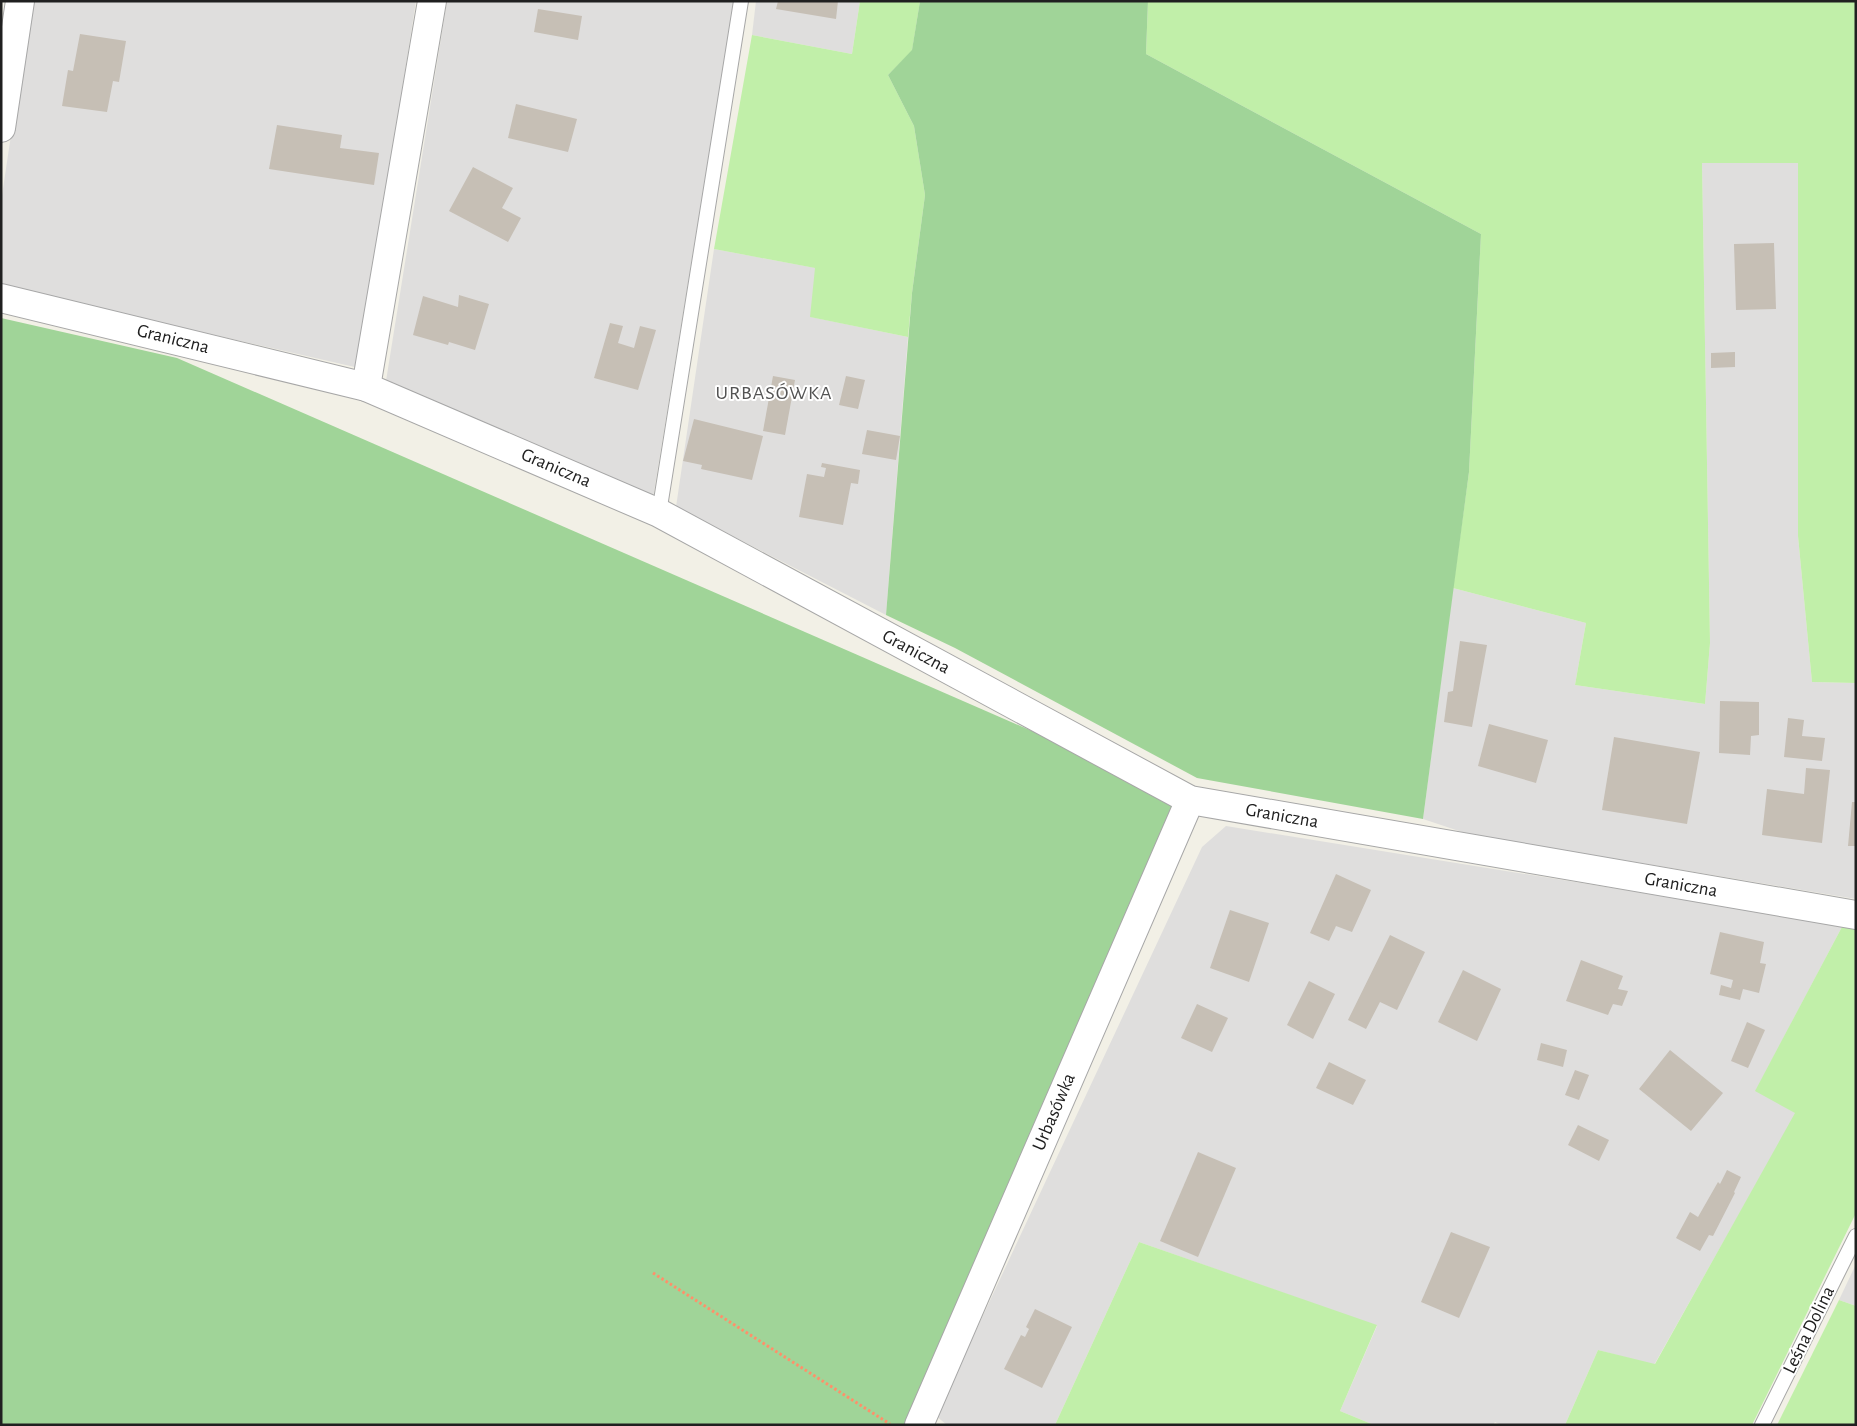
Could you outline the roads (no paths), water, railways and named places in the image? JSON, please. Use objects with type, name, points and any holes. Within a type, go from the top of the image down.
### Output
[{"type":"street","points":[[1,128],[20,1]]},
{"type":"street","points":[[366,387],[432,1]]},
{"type":"street","name":"Graniczna","points":[[1,298],[366,387],[659,513],[1190,800],[1856,915]]},
{"type":"street","name":"Urbasówka","points":[[919,1425],[1190,800]]},
{"type":"lane","points":[[659,513],[741,1]]},
{"type":"lane","name":"Leśna Dolina","points":[[1762,1425],[1856,1236]]},
{"type":"district","name":"URBASÓWKA","points":[[774,393]]}]
